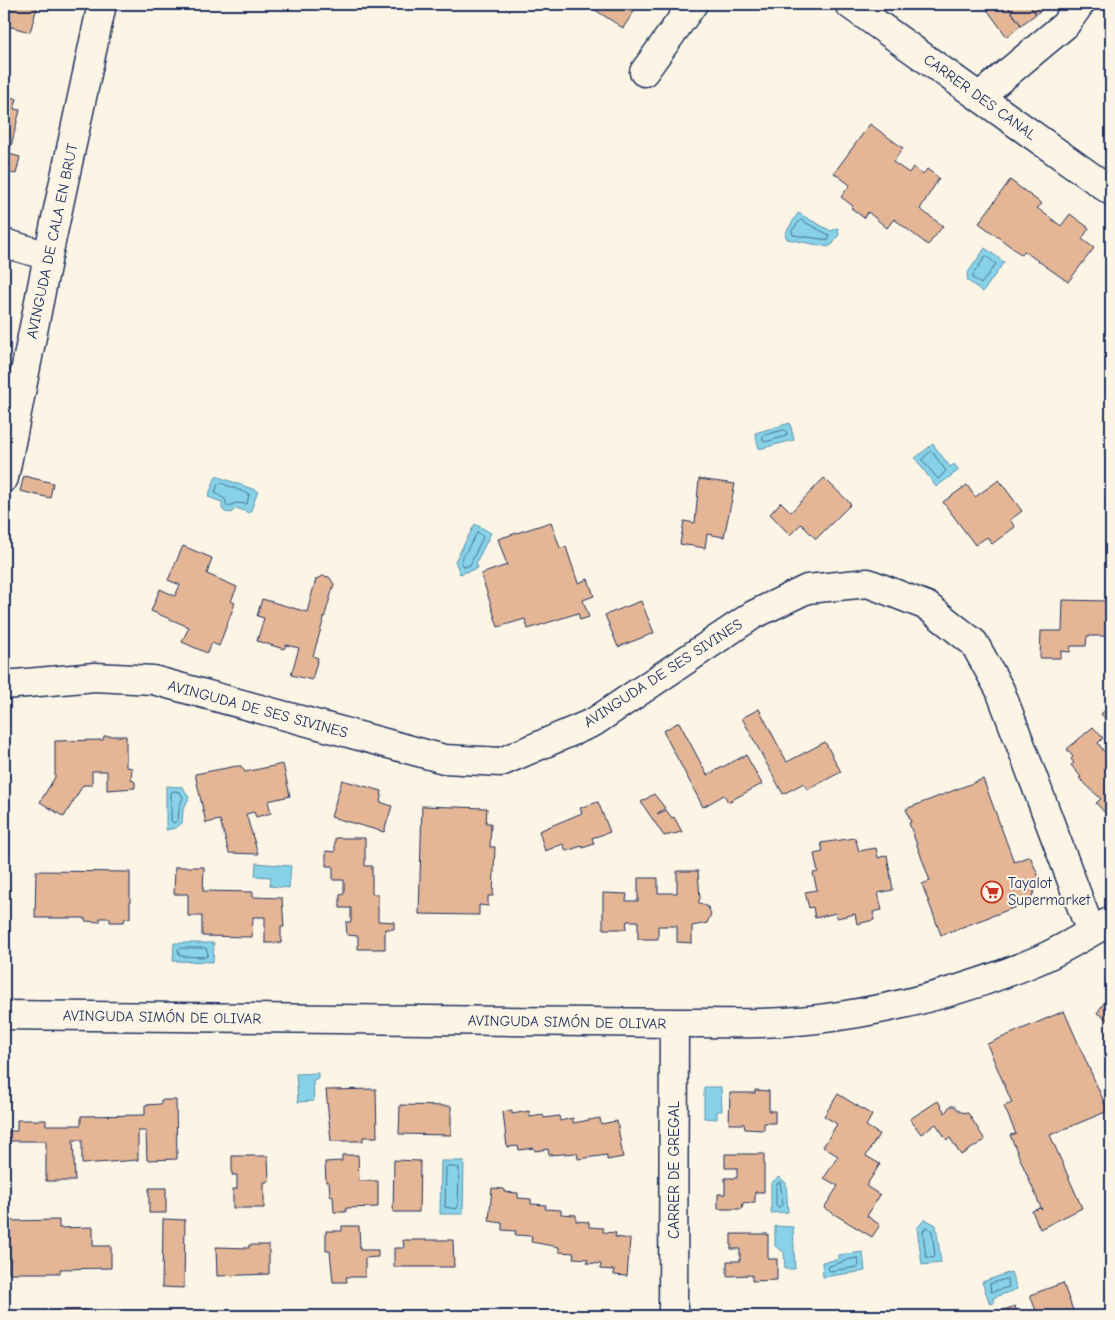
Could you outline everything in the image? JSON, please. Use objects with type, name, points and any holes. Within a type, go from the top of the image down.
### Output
[{"type":"street","name":"AVINGUDA DE CALA EN BRUT","points":[[4,478],[48,256],[102,4]]},
{"type":"street","points":[[644,72],[692,4]]},
{"type":"street","name":"CARRER DES CANAL","points":[[849,4],[1111,191]]},
{"type":"street","points":[[980,96],[1065,25],[1080,4]]},
{"type":"street","points":[[4,243],[48,256]]},
{"type":"street","name":"AVINGUDA DE SES SIVINES","points":[[4,685],[95,677],[153,680],[444,759],[501,762],[594,722],[753,615],[807,589],[868,583],[927,606],[974,643],[1000,690],[1101,926]]},
{"type":"street","name":"AVINGUDA SIMÓN DE OLIVAR","points":[[4,1015],[674,1023],[743,1023],[832,1017],[908,1004],[969,986],[1036,961],[1101,926]]},
{"type":"street","name":"CARRER DE GREGAL","points":[[673,1316],[674,1023]]},
{"type":"water","points":[[798,213],[831,231],[838,228],[839,234],[833,244],[828,247],[787,239],[785,234]]},
{"type":"water","points":[[985,248],[1004,262],[983,292],[968,281],[967,274]]},
{"type":"water","points":[[790,423],[794,440],[759,449],[755,433]]},
{"type":"water","points":[[933,444],[950,467],[954,464],[959,470],[936,487],[915,458]]},
{"type":"water","points":[[216,476],[258,491],[250,513],[236,508],[231,513],[225,512],[222,509],[222,502],[208,497]]},
{"type":"water","points":[[475,524],[491,533],[476,563],[478,568],[460,574],[455,561]]},
{"type":"water","points":[[166,786],[183,787],[189,798],[183,810],[182,823],[176,828],[166,830]]},
{"type":"water","points":[[256,863],[291,866],[289,888],[270,886],[271,877],[255,876]]},
{"type":"water","points":[[174,943],[214,943],[213,962],[173,961]]},
{"type":"water","points":[[318,1073],[318,1079],[313,1080],[314,1101],[298,1102],[296,1074]]},
{"type":"water","points":[[704,1087],[721,1087],[722,1111],[717,1111],[717,1119],[704,1118]]},
{"type":"water","points":[[441,1161],[464,1161],[463,1214],[440,1214]]},
{"type":"water","points":[[779,1177],[786,1183],[788,1212],[771,1213],[771,1183]]},
{"type":"water","points":[[925,1219],[936,1225],[941,1263],[922,1265],[917,1228]]},
{"type":"water","points":[[775,1226],[793,1227],[795,1269],[785,1269],[784,1252],[775,1246]]},
{"type":"water","points":[[863,1252],[865,1271],[823,1277],[822,1262],[837,1260],[839,1255]]},
{"type":"water","points":[[1011,1272],[1017,1289],[993,1298],[994,1303],[990,1304],[982,1282]]},
{"type":"building","points":[[4,4],[38,4],[30,32],[4,25]]},
{"type":"building","points":[[586,4],[639,4],[623,28]]},
{"type":"building","points":[[925,4],[936,4],[929,9]]},
{"type":"building","points":[[983,4],[1006,4],[1021,25],[1007,37]]},
{"type":"building","points":[[1006,4],[1029,4],[1036,14],[1021,25]]},
{"type":"building","points":[[1029,4],[1050,4],[1036,14]]},
{"type":"building","points":[[4,95],[17,99],[14,109],[20,110],[9,154],[20,157],[16,174],[6,172],[4,183]]},
{"type":"building","points":[[870,124],[903,148],[893,162],[909,173],[913,167],[923,175],[927,169],[939,178],[920,209],[943,226],[928,245],[894,219],[887,228],[868,212],[864,218],[841,197],[850,185],[834,173]]},
{"type":"building","points":[[1010,180],[1042,204],[1037,208],[1061,226],[1070,214],[1089,228],[1082,239],[1094,248],[1068,282],[1024,251],[1022,255],[979,223]]},
{"type":"building","points":[[24,476],[53,483],[50,498],[20,491]]},
{"type":"building","points":[[824,478],[851,504],[816,539],[801,524],[790,535],[770,514],[781,502],[791,512]]},
{"type":"building","points":[[699,479],[735,484],[724,537],[707,534],[705,548],[680,544],[684,521],[695,523]]},
{"type":"building","points":[[999,480],[1022,511],[1010,520],[1015,527],[992,544],[987,537],[975,545],[943,502],[967,485],[975,497]]},
{"type":"building","points":[[551,522],[560,548],[566,547],[578,583],[588,579],[594,596],[583,600],[589,617],[580,620],[578,613],[528,629],[525,619],[498,627],[481,574],[507,565],[498,539]]},
{"type":"building","points":[[183,546],[212,558],[207,574],[237,587],[231,601],[235,603],[219,646],[212,643],[207,653],[182,642],[189,627],[151,611],[160,589],[175,596],[180,585],[168,580]]},
{"type":"building","points":[[323,576],[329,577],[334,584],[313,656],[318,658],[312,680],[291,675],[299,648],[286,645],[284,649],[257,641],[264,618],[257,616],[262,599],[307,612],[316,579]]},
{"type":"building","points":[[1063,600],[1106,601],[1105,616],[1109,616],[1109,636],[1087,636],[1086,646],[1071,646],[1070,652],[1061,651],[1061,658],[1040,658],[1041,631],[1062,631]]},
{"type":"building","points":[[641,601],[654,633],[618,647],[605,615]]},
{"type":"building","points":[[1111,705],[1111,725],[1101,714]]},
{"type":"building","points":[[759,709],[787,762],[825,742],[841,772],[807,790],[804,783],[783,794],[742,718]]},
{"type":"building","points":[[679,722],[707,775],[746,755],[762,784],[728,802],[724,795],[703,807],[663,731]]},
{"type":"building","points":[[1093,727],[1103,738],[1098,743],[1111,761],[1111,816],[1108,812],[1106,814],[1096,803],[1101,799],[1079,778],[1081,777],[1071,765],[1074,763],[1071,759],[1073,757],[1067,749]]},
{"type":"building","points":[[104,736],[126,736],[126,767],[132,768],[131,779],[135,782],[135,788],[107,790],[107,771],[92,771],[92,785],[83,785],[64,817],[40,802],[55,777],[55,741],[103,740]]},
{"type":"building","points":[[283,764],[290,796],[268,801],[271,813],[256,817],[254,812],[246,814],[258,854],[229,853],[220,820],[206,823],[195,774],[237,766],[241,766],[245,772]]},
{"type":"building","points":[[983,779],[1014,862],[1030,856],[1040,880],[1029,902],[941,935],[922,884],[930,881],[909,823],[911,822],[906,809]]},
{"type":"building","points":[[342,780],[382,791],[380,802],[392,806],[384,832],[331,817]]},
{"type":"building","points":[[654,794],[665,808],[657,814],[666,810],[672,818],[674,817],[682,832],[664,836],[641,802]]},
{"type":"building","points":[[598,802],[610,832],[592,838],[594,844],[583,848],[582,846],[566,851],[563,844],[545,851],[539,831],[582,813],[580,808]]},
{"type":"building","points":[[422,806],[487,808],[486,823],[491,823],[490,847],[495,847],[493,896],[488,896],[488,906],[479,905],[479,915],[419,914]]},
{"type":"building","points":[[335,838],[365,838],[365,866],[372,866],[372,894],[378,894],[378,921],[394,922],[394,929],[385,929],[385,949],[358,949],[358,936],[347,935],[346,922],[351,922],[351,908],[340,908],[340,895],[344,894],[344,880],[333,880],[333,866],[326,866],[326,851],[335,852]]},
{"type":"building","points":[[855,838],[859,851],[876,848],[878,858],[887,855],[893,890],[878,893],[882,910],[873,912],[874,920],[857,924],[855,914],[837,918],[836,913],[815,918],[813,907],[809,908],[805,892],[817,890],[813,873],[818,872],[814,854],[823,852],[821,843]]},
{"type":"building","points":[[175,867],[204,867],[203,891],[253,892],[253,897],[282,898],[284,927],[281,927],[281,943],[265,943],[265,917],[253,917],[252,937],[202,936],[202,916],[188,916],[188,894],[174,894]]},
{"type":"building","points":[[36,871],[130,872],[130,918],[125,918],[124,922],[110,922],[110,918],[100,918],[100,922],[85,921],[85,918],[35,918]]},
{"type":"building","points":[[677,871],[698,871],[700,899],[698,902],[708,907],[711,914],[707,923],[692,926],[692,943],[677,942],[677,926],[658,926],[658,939],[638,939],[638,921],[627,921],[626,929],[603,929],[603,893],[627,894],[626,901],[638,901],[638,878],[658,878],[658,893],[677,893]]},
{"type":"building","points":[[1106,1000],[1111,1003],[1111,1022],[1097,1013]]},
{"type":"building","points":[[1064,1011],[1108,1111],[1050,1135],[1082,1208],[1040,1229],[1032,1211],[1040,1208],[1042,1210],[1010,1135],[1016,1134],[1004,1106],[1012,1103],[987,1044]]},
{"type":"building","points":[[376,1089],[377,1137],[363,1137],[363,1141],[331,1141],[326,1090]]},
{"type":"building","points":[[755,1090],[769,1091],[769,1111],[775,1111],[775,1123],[764,1123],[764,1130],[745,1129],[744,1124],[729,1124],[730,1093],[755,1093]]},
{"type":"building","points":[[838,1094],[872,1115],[866,1126],[879,1134],[866,1156],[880,1164],[866,1186],[880,1195],[867,1216],[880,1225],[872,1237],[824,1208],[838,1186],[824,1178],[838,1156],[823,1147],[837,1124],[824,1116]]},
{"type":"building","points":[[161,1100],[176,1100],[177,1159],[147,1160],[146,1131],[138,1131],[138,1160],[82,1164],[82,1140],[73,1140],[75,1181],[46,1181],[46,1141],[8,1141],[8,1131],[17,1131],[17,1120],[46,1120],[46,1125],[81,1125],[81,1116],[145,1115],[145,1105],[161,1104]]},
{"type":"building","points":[[938,1101],[945,1113],[950,1106],[954,1106],[961,1112],[968,1113],[985,1140],[961,1155],[950,1138],[947,1140],[936,1124],[921,1134],[910,1119]]},
{"type":"building","points":[[400,1105],[451,1106],[451,1135],[399,1134]]},
{"type":"building","points":[[512,1110],[512,1114],[529,1111],[530,1117],[543,1115],[544,1118],[559,1116],[560,1121],[573,1118],[573,1123],[600,1118],[601,1124],[617,1121],[623,1157],[607,1160],[607,1155],[578,1159],[577,1153],[549,1155],[548,1149],[535,1151],[534,1148],[519,1150],[518,1146],[507,1147],[503,1112]]},
{"type":"building","points":[[725,1154],[764,1154],[764,1192],[755,1192],[755,1202],[743,1203],[742,1209],[718,1209],[718,1194],[725,1194],[725,1178],[737,1178],[737,1168],[725,1168]]},
{"type":"building","points":[[342,1155],[358,1155],[359,1181],[378,1181],[378,1207],[346,1208],[346,1212],[334,1212],[333,1196],[330,1195],[329,1182],[326,1182],[325,1162],[342,1161]]},
{"type":"building","points":[[232,1156],[268,1156],[269,1182],[264,1182],[264,1208],[233,1208],[233,1189],[237,1189],[237,1175],[232,1175]]},
{"type":"building","points":[[394,1160],[420,1161],[419,1212],[393,1212]]},
{"type":"building","points":[[149,1188],[166,1188],[166,1213],[149,1213]]},
{"type":"building","points":[[492,1188],[504,1189],[504,1192],[518,1193],[518,1198],[531,1199],[531,1204],[546,1205],[545,1209],[561,1210],[561,1214],[576,1215],[576,1221],[589,1222],[589,1227],[603,1228],[603,1232],[616,1233],[615,1237],[630,1239],[627,1276],[614,1275],[614,1270],[600,1269],[601,1264],[587,1263],[588,1259],[573,1258],[574,1253],[559,1252],[559,1247],[531,1242],[532,1236],[515,1235],[516,1231],[502,1230],[502,1223],[489,1221]]},
{"type":"building","points":[[163,1219],[185,1220],[184,1288],[162,1287]]},
{"type":"building","points":[[59,1220],[59,1228],[93,1227],[93,1246],[111,1246],[111,1268],[60,1269],[60,1273],[9,1273],[8,1221]]},
{"type":"building","points":[[342,1226],[359,1226],[360,1250],[378,1250],[378,1257],[365,1258],[365,1277],[346,1277],[347,1282],[333,1282],[330,1251],[326,1251],[326,1231],[342,1231]]},
{"type":"building","points":[[731,1234],[768,1234],[768,1259],[777,1259],[777,1280],[752,1281],[752,1275],[727,1276],[727,1261],[740,1261],[740,1249],[731,1249]]},
{"type":"building","points":[[403,1240],[453,1240],[454,1267],[394,1267],[394,1248],[404,1248]]},
{"type":"building","points":[[249,1245],[269,1245],[269,1274],[217,1276],[216,1247],[249,1248]]},
{"type":"building","points":[[1063,1283],[1075,1316],[1038,1316],[1030,1295]]},
{"type":"building","points":[[1015,1306],[1018,1316],[999,1316],[998,1312]]},
{"type":"building","points":[[85,1310],[85,1316],[37,1316],[36,1312]]},
{"type":"building","points":[[479,1312],[479,1316],[442,1316],[442,1314]]},
{"type":"place","name":"Tayalot Supermarket","points":[[992,892]]}]
